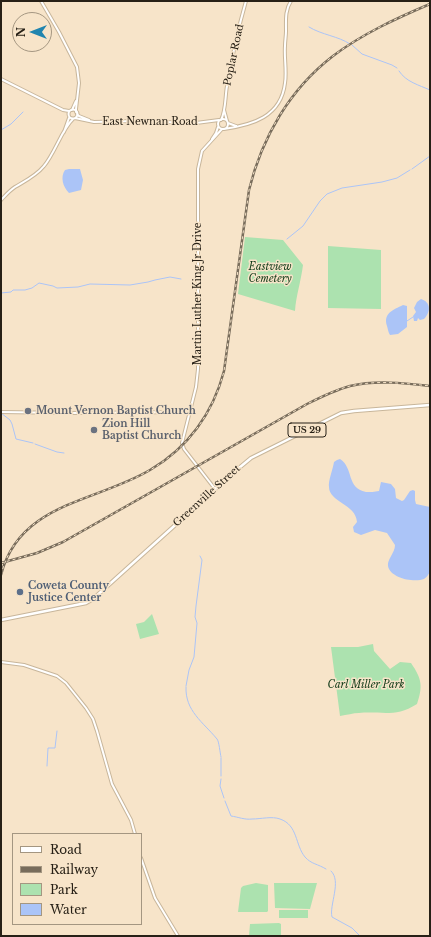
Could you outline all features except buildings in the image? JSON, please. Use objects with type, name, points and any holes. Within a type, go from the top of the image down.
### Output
[{"type":"main road","name":"Greenville Street","points":[[1,620],[90,601],[215,489],[252,458],[342,413],[430,405]]},
{"type":"street","points":[[41,1],[60,32],[77,67],[79,78],[76,108],[77,113],[64,132]]},
{"type":"street","name":"Poplar Road","points":[[227,122],[224,99],[235,44],[246,1]]},
{"type":"street","points":[[238,127],[224,119],[220,120],[218,126],[223,129],[238,127],[251,124],[262,119],[273,109],[281,96],[285,82],[285,18],[291,1]]},
{"type":"street","points":[[1,79],[63,110]]},
{"type":"street","points":[[1,200],[13,188],[32,178],[53,154],[64,132],[70,110],[78,96]]},
{"type":"street","name":"Poplar Road","points":[[220,120],[224,108]]},
{"type":"street","name":"East Newnan Road","points":[[63,110],[70,110],[90,121]]},
{"type":"street","name":"East Newnan Road","points":[[63,110],[68,116],[74,119],[90,121],[210,122],[220,120]]},
{"type":"street","name":"East Newnan Road","points":[[210,122],[218,126]]},
{"type":"street","points":[[223,129],[226,127],[227,122]]},
{"type":"street","name":"Martin Luther King Jr Drive","points":[[215,489],[182,446],[196,387],[198,369],[198,169],[202,151],[216,133],[218,126]]},
{"type":"street","name":"Martin Luther King Jr Drive","points":[[210,141],[223,129]]},
{"type":"street","points":[[1,412],[190,412]]},
{"type":"street","points":[[1,662],[24,665],[57,676],[66,683],[86,708],[95,725],[110,780],[131,820],[135,833]]},
{"type":"street","points":[[142,861],[155,898],[178,936]]},
{"type":"green space","name":"Eastview Cemetery","points":[[245,237],[283,240],[303,265],[295,311],[238,294]]},
{"type":"green space","points":[[328,246],[381,250],[381,309],[328,308]]},
{"type":"green space","points":[[152,614],[159,634],[140,639],[136,624],[144,622]]},
{"type":"green space","name":"Carl Miller Park","points":[[373,644],[374,651],[390,669],[400,662],[411,663],[419,678],[421,687],[417,704],[402,711],[388,713],[357,713],[340,716],[331,647],[358,647]]},
{"type":"green space","points":[[256,883],[268,885],[268,911],[238,912],[241,888],[243,886]]},
{"type":"green space","points":[[274,883],[317,883],[310,909],[275,908]]},
{"type":"green space","points":[[279,910],[308,910],[308,918],[279,918]]},
{"type":"green space","points":[[250,924],[281,924],[281,936],[249,936]]},
{"type":"water","points":[[80,169],[83,180],[81,190],[69,193],[65,188],[63,173],[65,170]]},
{"type":"water","points":[[421,299],[427,302],[429,310],[424,319],[420,320],[418,318],[417,321],[414,321],[413,316],[416,312],[414,308],[417,302]]},
{"type":"water","points":[[403,305],[407,306],[407,327],[398,334],[390,335],[388,332],[386,318],[392,310]]},
{"type":"water","points":[[340,459],[347,467],[355,486],[360,490],[366,492],[379,491],[381,482],[391,484],[395,489],[396,498],[402,501],[410,491],[413,490],[415,491],[416,504],[430,507],[430,572],[427,577],[420,580],[409,580],[393,574],[388,566],[388,563],[394,551],[395,545],[387,533],[375,530],[361,535],[354,532],[353,527],[357,522],[356,516],[348,507],[333,496],[329,487],[334,462]]},
{"type":"waterway","points":[[309,27],[350,44]]},
{"type":"waterway","points":[[352,45],[362,54],[397,68]]},
{"type":"waterway","points":[[399,71],[409,81],[430,90]]},
{"type":"waterway","points":[[1,130],[11,124],[23,112]]},
{"type":"waterway","points":[[412,169],[430,156]]},
{"type":"waterway","points":[[287,239],[303,226],[320,201],[327,194],[342,188],[382,182],[397,178],[410,170]]},
{"type":"waterway","points":[[1,293],[11,292],[13,290],[25,290],[32,288],[39,283],[57,288],[78,287],[90,284],[130,285],[170,277],[181,279]]},
{"type":"waterway","points":[[407,321],[413,317]]},
{"type":"waterway","points":[[1,413],[10,420],[16,439],[33,443]]},
{"type":"waterway","points":[[35,444],[64,453]]},
{"type":"waterway","points":[[186,686],[189,670],[194,657],[197,623],[195,617],[202,560],[200,556]]},
{"type":"waterway","points":[[186,687],[188,703],[196,716],[217,739],[221,757]]},
{"type":"waterway","points":[[47,766],[48,748],[55,748],[57,731]]},
{"type":"waterway","points":[[221,758],[221,776]]},
{"type":"waterway","points":[[221,779],[220,786],[224,798]]},
{"type":"waterway","points":[[225,801],[231,816],[247,819],[274,818],[286,822],[293,830],[299,847],[305,857],[312,863],[326,869]]},
{"type":"waterway","points":[[331,871],[334,875],[335,881],[332,917],[352,928],[360,936]]},
{"type":"railway","points":[[1,575],[10,551],[24,533],[42,519],[84,498],[129,481],[150,470],[176,451],[197,428],[213,401],[224,371],[249,190],[255,170],[270,133],[291,99],[304,83],[333,56],[344,48],[392,21],[430,4]]},
{"type":"railway","points":[[1,563],[37,553],[63,542],[307,404],[333,392],[350,386],[370,383],[400,383],[430,386]]},
{"type":"place","name":"Mount Vernon Baptist Church","points":[[28,411]]},
{"type":"place","name":"Zion Hill Baptist Church","points":[[94,430]]},
{"type":"place","name":"Coweta County Justice Center","points":[[20,592]]}]
